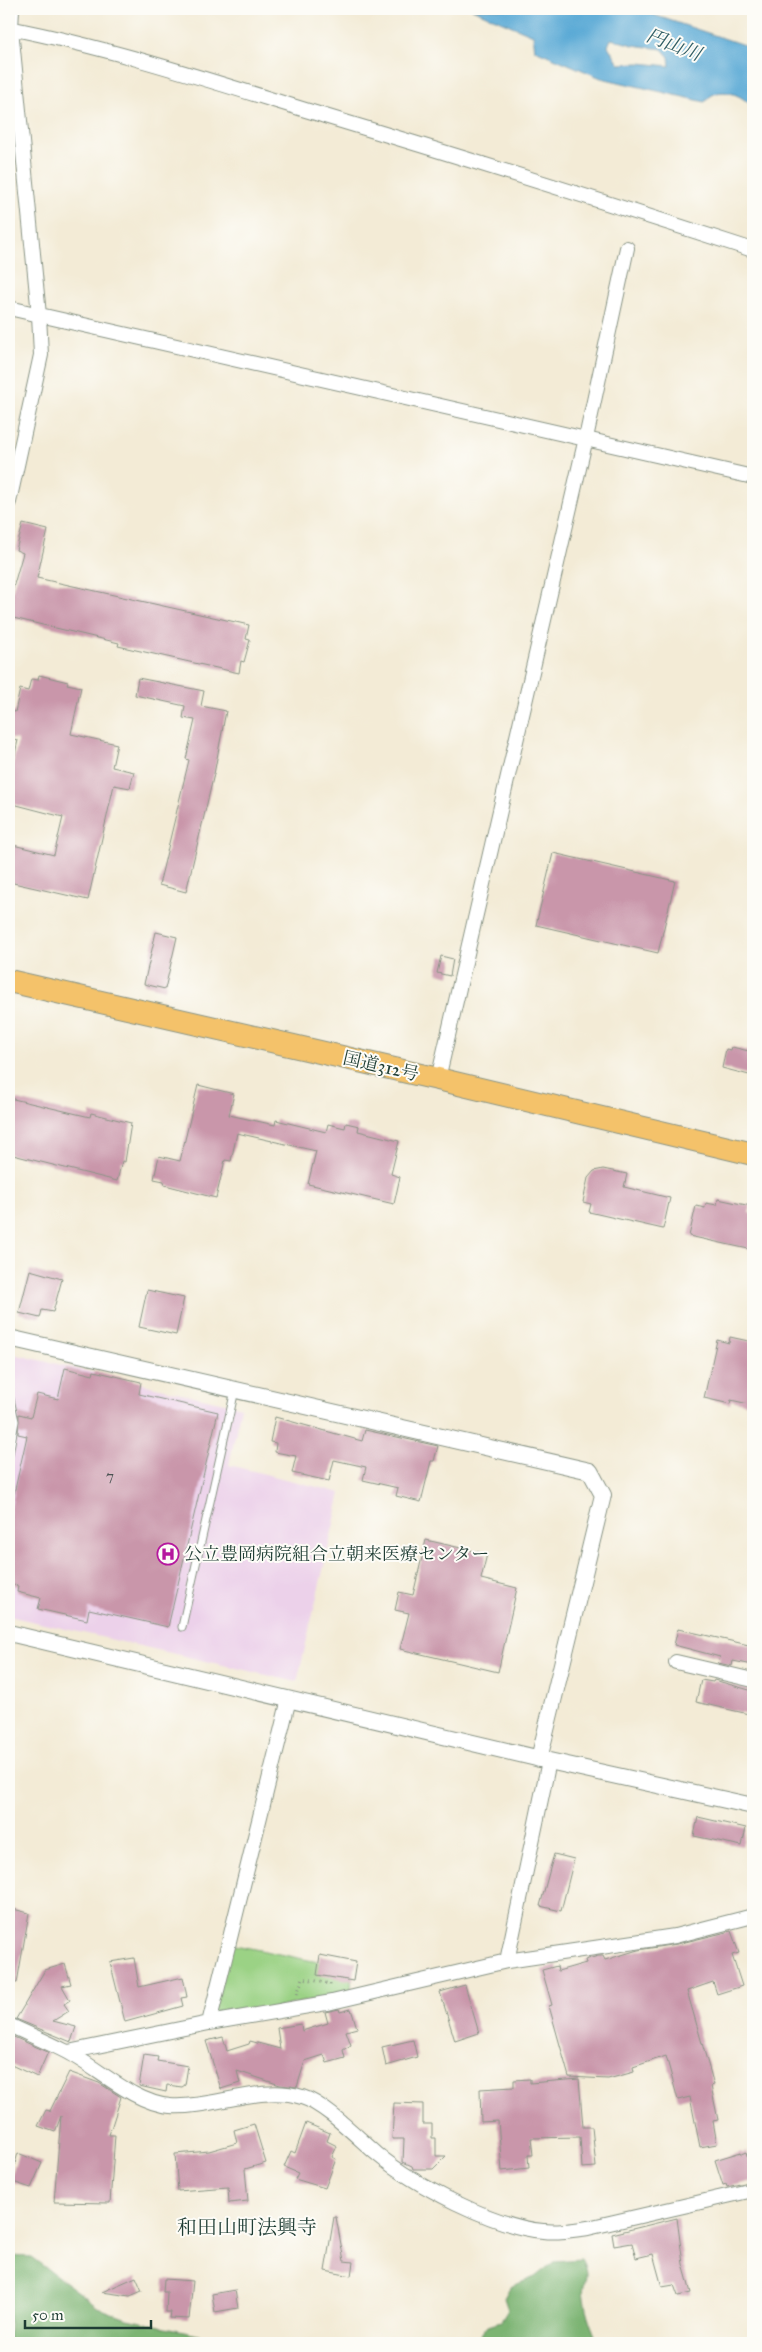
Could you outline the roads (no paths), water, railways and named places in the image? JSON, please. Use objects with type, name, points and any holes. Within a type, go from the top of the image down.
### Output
[{"type":"highway","name":"国道312号","points":[[9,981],[438,1079],[753,1154]]},
{"type":"street","points":[[9,502],[41,355],[39,315],[11,21],[68,40],[187,74],[576,192],[753,250]]},
{"type":"street","points":[[438,1079],[586,438],[626,248]]},
{"type":"street","points":[[9,308],[586,438],[753,478]]},
{"type":"street","points":[[9,1338],[590,1471],[603,1495],[544,1760],[508,1961]]},
{"type":"street","points":[[9,1633],[544,1760],[753,1806]]},
{"type":"street","points":[[676,1662],[753,1680]]},
{"type":"street","points":[[209,2023],[289,1700]]},
{"type":"street","points":[[68,2052],[209,2023],[332,2002],[508,1961],[645,1942],[753,1916]]},
{"type":"street","points":[[9,2025],[68,2052],[117,2084],[151,2101],[168,2106],[272,2094],[302,2097],[327,2112],[385,2161],[417,2183],[443,2197],[516,2227],[549,2232],[588,2228],[753,2190]]},
{"type":"lane","points":[[182,1627],[235,1390]]},
{"type":"lane","points":[[9,1395],[16,1422],[9,1454]]},
{"type":"water","name":"円山川","points":[[472,9],[636,9],[753,48],[753,108],[737,95],[730,93],[716,93],[705,102],[601,78],[535,50],[533,35]],"holes":[[[611,39],[633,45],[662,49],[669,57],[670,66],[639,63],[619,64],[608,46]]]},
{"type":"place","name":"公立豊岡病院組合立朝来医療センター","points":[[168,1554]]},
{"type":"district","name":"和田山町法興寺","points":[[247,2227]]}]
